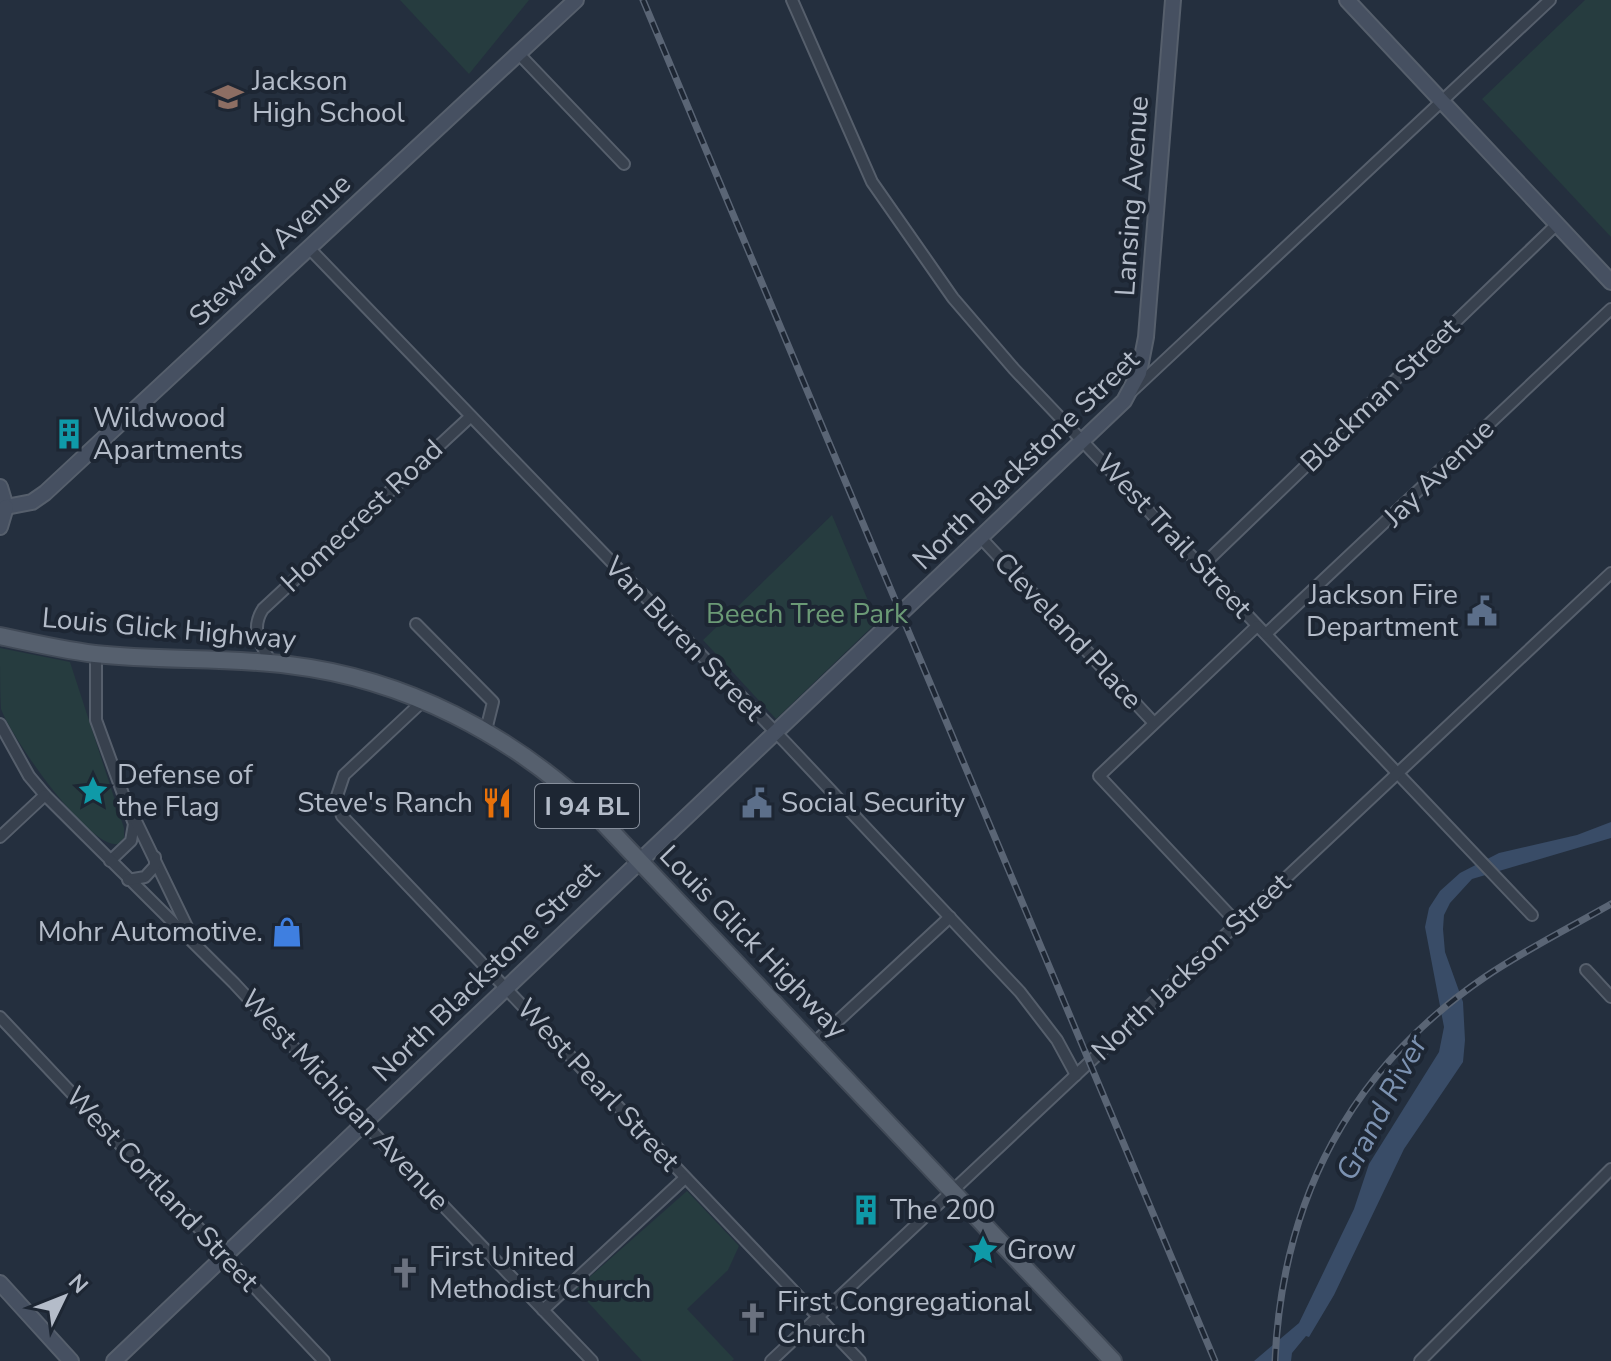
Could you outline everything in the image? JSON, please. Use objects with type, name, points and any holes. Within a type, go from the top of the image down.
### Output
[{"type":"main road","name":"Steward Avenue","points":[[6,507],[32,502],[45,493],[576,0]]},
{"type":"main road","name":"Lansing Avenue","points":[[1130,393],[1142,364],[1148,321],[1173,0]]},
{"type":"main road","points":[[1347,0],[1611,282]]},
{"type":"main road","name":"North Blackstone Street","points":[[114,1361],[982,539],[1130,393]]},
{"type":"main road","points":[[0,487],[6,507],[0,527]]},
{"type":"main road","name":"Louis Glick Highway","points":[[0,636],[96,654],[272,663],[337,673],[424,700],[486,730],[557,779],[641,861],[1113,1361]]},
{"type":"main road","points":[[0,1283],[71,1361]]},
{"type":"street","name":"West Trail Street","points":[[792,0],[865,168],[902,229],[985,338],[1532,915]]},
{"type":"street","name":"North Blackstone Street","points":[[1130,393],[1550,0]]},
{"type":"street","points":[[519,54],[624,164]]},
{"type":"street","name":"Blackman Street","points":[[1203,565],[1556,225]]},
{"type":"street","name":"Van Buren Street","points":[[310,249],[1020,992],[1057,1040],[1076,1075]]},
{"type":"street","name":"Jay Avenue","points":[[1266,634],[1611,309]]},
{"type":"street","name":"Homecrest Road","points":[[272,663],[256,634],[257,620],[263,609],[470,417]]},
{"type":"street","name":"Cleveland Place","points":[[982,539],[1154,723]]},
{"type":"street","name":"North Jackson Street","points":[[771,1361],[1611,573]]},
{"type":"street","points":[[416,624],[493,702],[486,730]]},
{"type":"street","points":[[1237,923],[1099,776],[1257,626]]},
{"type":"street","name":"West Michigan Avenue","points":[[96,654],[96,720],[132,814],[196,944]]},
{"type":"street","name":"West Pearl Street","points":[[424,700],[344,775],[338,788],[338,806],[356,831],[860,1361]]},
{"type":"street","name":"West Michigan Avenue","points":[[0,724],[29,776],[45,795],[196,944],[592,1361]]},
{"type":"street","points":[[0,837],[45,795]]},
{"type":"street","points":[[110,861],[132,837],[132,814]]},
{"type":"street","points":[[128,880],[143,878],[153,871],[154,855]]},
{"type":"street","points":[[814,1043],[950,917]]},
{"type":"street","points":[[1586,970],[1611,997]]},
{"type":"street","name":"West Cortland Street","points":[[0,1017],[324,1361]]},
{"type":"street","points":[[1420,1361],[1611,1169]]},
{"type":"street","points":[[543,1310],[685,1178]]},
{"type":"green space","points":[[400,0],[529,0],[469,74]]},
{"type":"green space","points":[[1585,0],[1611,0],[1611,237],[1482,99]]},
{"type":"green space","name":"Beech Tree Park","points":[[832,515],[877,622],[776,719],[703,640]]},
{"type":"green space","points":[[0,648],[70,662],[124,828],[124,838],[118,844],[105,841],[71,811],[19,743],[1,709]]},
{"type":"green space","points":[[687,1191],[739,1246],[728,1270],[687,1309],[734,1359],[642,1361],[576,1289]]},
{"type":"water","name":"Grand River","points":[[1611,822],[1611,838],[1472,879],[1450,903],[1444,915],[1443,929],[1445,952],[1463,1002],[1463,1062],[1404,1149],[1334,1295],[1309,1337],[1306,1336],[1292,1353],[1291,1361],[1254,1361],[1299,1323],[1354,1209],[1369,1164],[1439,1052],[1444,1027],[1425,927],[1429,908],[1440,891],[1460,873],[1499,853],[1577,835]]},
{"type":"railway","points":[[643,0],[1215,1361]]},
{"type":"railway","points":[[1275,1361],[1280,1302],[1292,1246],[1309,1193],[1332,1143],[1361,1096],[1396,1053],[1438,1013],[1500,967],[1611,904]]},
{"type":"place","name":"Jackson High School","points":[[228,97]]},
{"type":"place","name":"Wildwood Apartments","points":[[69,434]]},
{"type":"place","name":"Jackson Fire Department","points":[[1482,611]]},
{"type":"place","name":"Defense of the Flag","points":[[93,791]]},
{"type":"place","name":"Steve's Ranch","points":[[497,803]]},
{"type":"place","name":"Social Security","points":[[757,803]]},
{"type":"place","name":"Mohr Automotive.","points":[[287,932]]},
{"type":"place","name":"The 200","points":[[866,1210]]},
{"type":"place","name":"Grow","points":[[983,1250]]},
{"type":"place","name":"First United Methodist Church","points":[[405,1273]]},
{"type":"place","name":"First Congregational Church","points":[[753,1318]]}]
